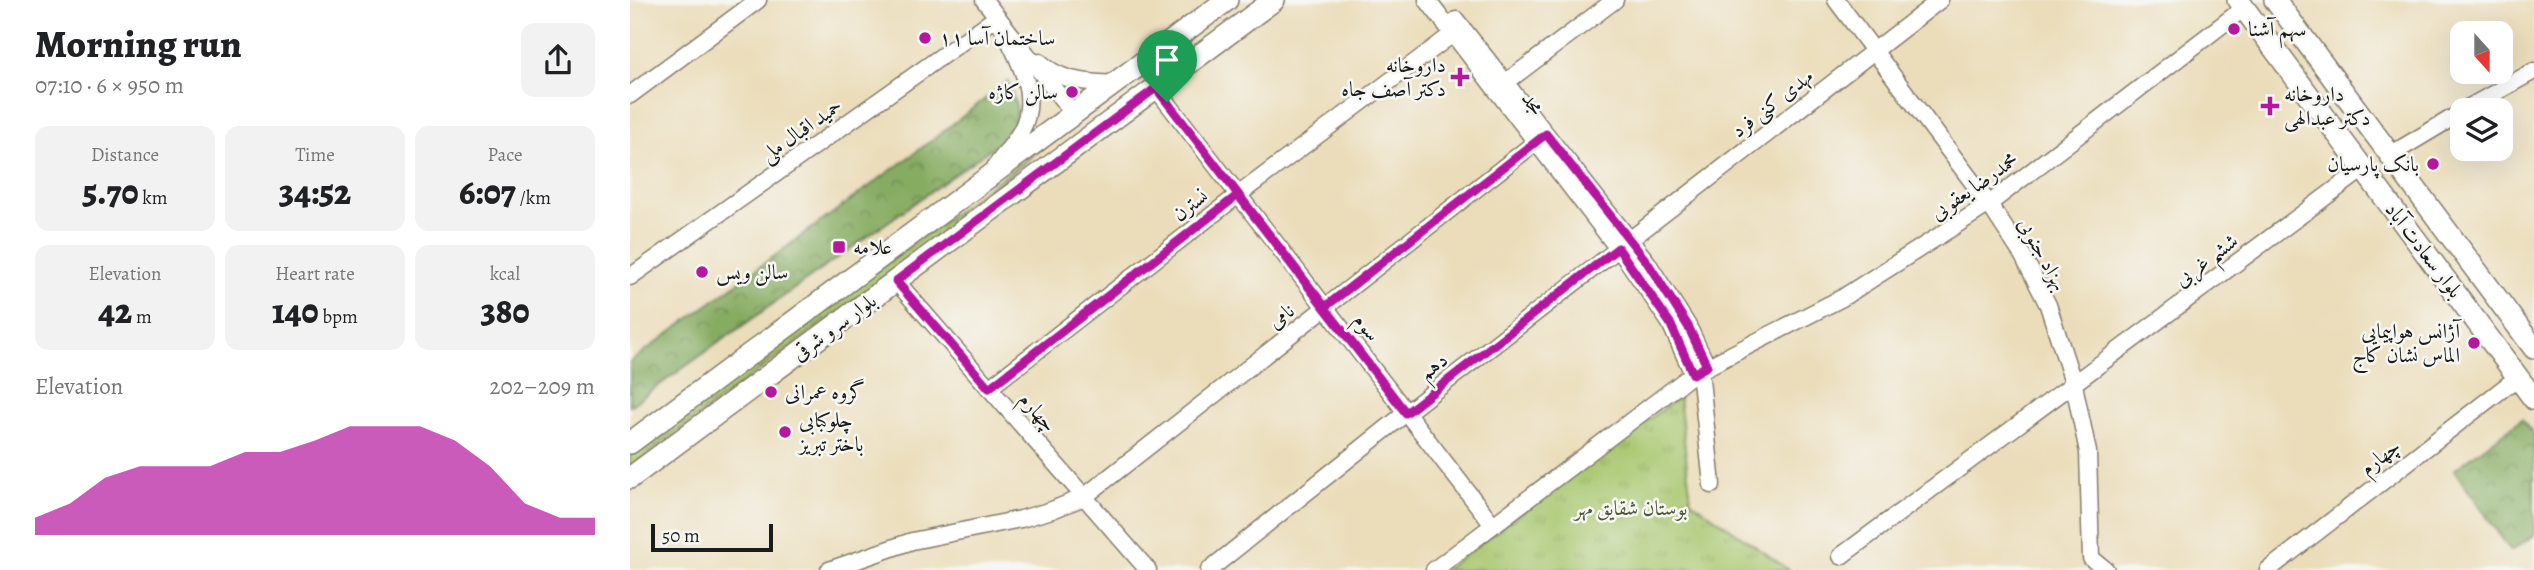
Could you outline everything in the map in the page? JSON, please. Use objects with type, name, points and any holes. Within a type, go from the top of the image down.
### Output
[{"type":"main road","name":"بلوار سرو شرقی","points":[[630,443],[1227,0]]},
{"type":"main road","name":"بلوار سرو شرقی","points":[[630,478],[1274,0]]},
{"type":"main road","name":"بلوار سعادت آباد","points":[[2275,0],[2534,348]]},
{"type":"main road","name":"بلوار سعادت آباد","points":[[2241,4],[2534,399]]},
{"type":"main road","points":[[1073,114],[1090,137]]},
{"type":"street","points":[[630,95],[758,0]]},
{"type":"street","points":[[984,0],[1073,114]]},
{"type":"street","name":"مجد","points":[[1427,0],[1457,30],[1624,244],[1700,370],[1712,485]]},
{"type":"street","name":"مجد","points":[[1440,0],[1457,30]]},
{"type":"street","points":[[1501,86],[1615,0]]},
{"type":"street","name":"بهزاد جنوبی","points":[[1836,0],[1989,204],[2023,256],[2048,305],[2074,385],[2088,452],[2090,564],[2106,570]]},
{"type":"street","name":"مهدی کنی فرد","points":[[1624,244],[1940,0]]},
{"type":"street","name":"محمدرضا یعقوبی","points":[[1434,570],[1700,370],[1842,298],[1989,204],[2241,4]]},
{"type":"street","points":[[997,17],[1056,75],[1082,82],[1114,84]]},
{"type":"street","points":[[987,178],[1022,129],[1029,94],[1024,75],[997,17]]},
{"type":"street","name":"حمید اقبال ملی","points":[[630,277],[997,17]]},
{"type":"street","name":"نسترن","points":[[989,388],[1457,30]]},
{"type":"street","points":[[2486,98],[2534,71]]},
{"type":"street","name":"سوم","points":[[1156,88],[1493,525]]},
{"type":"street","points":[[2390,155],[2450,119]]},
{"type":"street","name":"نامی","points":[[829,570],[912,541],[1021,519],[1084,497],[1541,138]]},
{"type":"street","name":"ششم غربی","points":[[1841,556],[2363,169]]},
{"type":"street","name":"دهم","points":[[1209,570],[1624,244]]},
{"type":"street","name":"چهارم","points":[[896,281],[1148,570]]},
{"type":"street","name":"چهارم","points":[[2268,570],[2518,377]]},
{"type":"green space","points":[[1008,81],[1017,109],[1011,134],[630,406],[630,362],[931,141]]},
{"type":"green space","points":[[1046,144],[946,231],[630,467],[630,456]]},
{"type":"green space","name":"بوستان شقایق مهر","points":[[1679,397],[1691,501],[1789,570],[1444,570]]},
{"type":"green space","points":[[2522,419],[2534,435],[2534,535],[2511,551],[2454,470]]},
{"type":"place","name":"سهم آشنا","points":[[2234,29]]},
{"type":"place","name":"ساختمان آسا ۱۱","points":[[925,38]]},
{"type":"place","name":"داروخانه دکتر آصف جاه","points":[[1460,77]]},
{"type":"place","name":"سالن كاژه","points":[[1072,92]]},
{"type":"place","name":"داروخانه دکتر عبدالهی","points":[[2270,106]]},
{"type":"place","name":"بانک پارسیان","points":[[2433,164]]},
{"type":"place","name":"علامه","points":[[839,247]]},
{"type":"place","name":"سالن ویس","points":[[702,272]]},
{"type":"place","name":"آژانس هواپیمایی الماس نشان کاج","points":[[2474,343]]},
{"type":"place","name":"گروه عمرانی","points":[[771,392]]},
{"type":"place","name":"چلوکبابی باختر تبریز","points":[[785,432]]},
{"type":"route","points":[[1156,88],[1167,102],[1325,307],[1546,134],[1662,283],[1688,326],[1707,366],[1693,374],[1670,323],[1618,248],[1406,413],[1238,195],[989,388],[896,281],[1156,88]]}]
